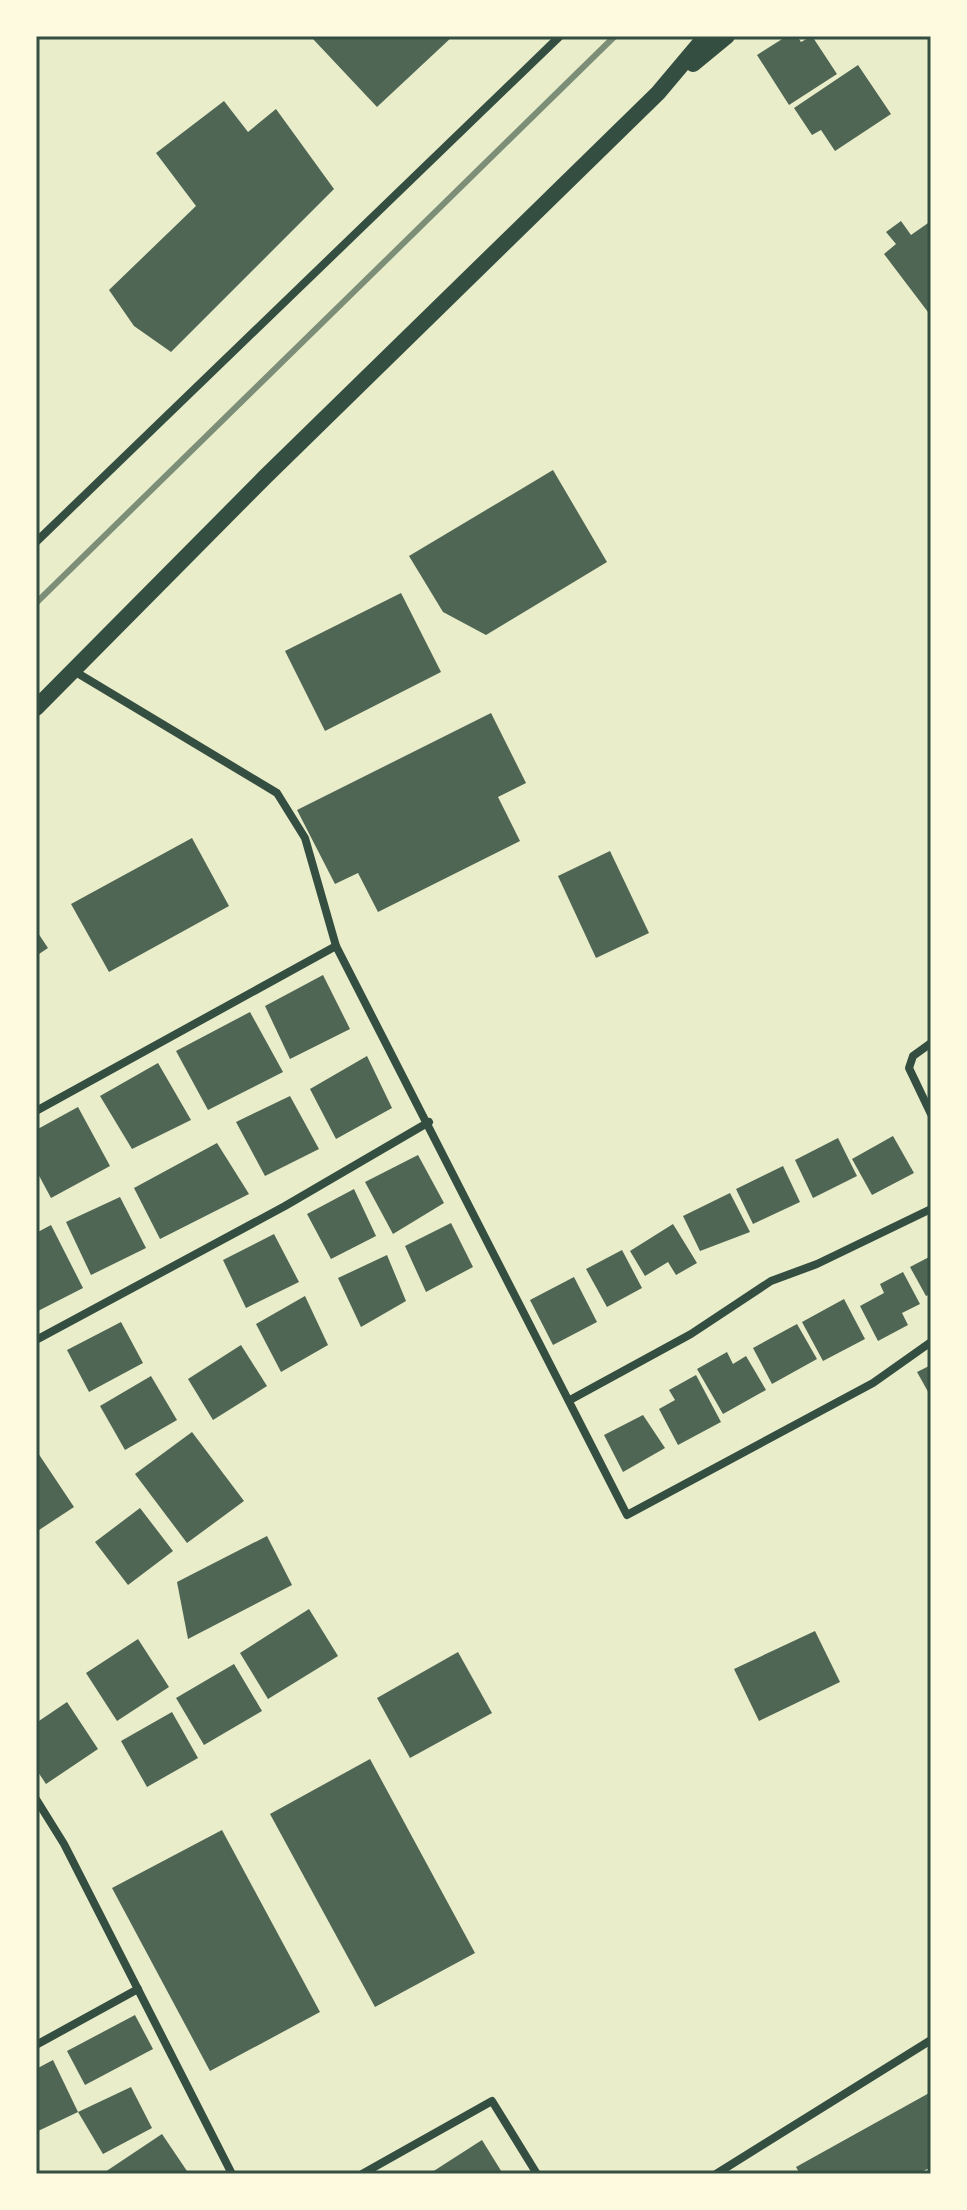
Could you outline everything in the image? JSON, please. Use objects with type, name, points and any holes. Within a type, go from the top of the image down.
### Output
[{"type":"main road","points":[[658,93],[706,36]]},
{"type":"main road","points":[[36,708],[265,477],[658,93],[727,36]]},
{"type":"street","points":[[36,542],[560,36]]},
{"type":"street","points":[[73,670],[277,793],[305,838],[336,946],[429,1122],[627,1515],[873,1383],[931,1342]]},
{"type":"street","points":[[36,1111],[336,946]]},
{"type":"street","points":[[931,1043],[913,1056],[909,1068],[931,1114]]},
{"type":"street","points":[[36,1340],[285,1206],[429,1122]]},
{"type":"street","points":[[570,1400],[691,1334],[771,1281],[817,1264],[931,1209]]},
{"type":"street","points":[[36,1799],[64,1844],[232,2174]]},
{"type":"street","points":[[36,2045],[138,1989]]},
{"type":"street","points":[[716,2174],[931,2040]]},
{"type":"street","points":[[362,2174],[492,2101],[537,2174]]},
{"type":"building","points":[[316,36],[453,36],[377,107],[313,39]]},
{"type":"building","points":[[787,36],[797,36],[801,42],[812,36],[837,74],[789,105],[757,55]]},
{"type":"building","points":[[858,65],[891,114],[835,151],[821,130],[812,135],[794,108]]},
{"type":"building","points":[[224,101],[248,132],[276,109],[334,189],[171,352],[134,326],[109,290],[196,206],[156,153]]},
{"type":"building","points":[[901,221],[911,235],[931,221],[931,316],[884,254],[896,244],[886,232]]},
{"type":"building","points":[[553,470],[607,562],[486,635],[443,612],[409,556]]},
{"type":"building","points":[[401,593],[441,672],[325,731],[285,651]]},
{"type":"building","points":[[491,713],[526,783],[498,797],[520,841],[378,912],[358,873],[335,884],[297,810]]},
{"type":"building","points":[[192,838],[229,906],[109,972],[71,904]]},
{"type":"building","points":[[610,851],[649,933],[596,958],[558,876]]},
{"type":"building","points":[[36,930],[48,948],[36,956]]},
{"type":"building","points":[[323,975],[350,1029],[290,1059],[265,1006]]},
{"type":"building","points":[[250,1012],[283,1072],[208,1110],[176,1051]]},
{"type":"building","points":[[367,1056],[392,1108],[336,1139],[310,1089]]},
{"type":"building","points":[[158,1063],[191,1120],[132,1149],[100,1096]]},
{"type":"building","points":[[290,1096],[319,1149],[265,1176],[236,1122]]},
{"type":"building","points":[[78,1107],[110,1166],[51,1198],[36,1170],[36,1130]]},
{"type":"building","points":[[893,1136],[914,1173],[872,1195],[852,1159]]},
{"type":"building","points":[[838,1138],[857,1176],[813,1198],[795,1160]]},
{"type":"building","points":[[217,1143],[249,1194],[160,1239],[134,1188]]},
{"type":"building","points":[[418,1155],[444,1203],[393,1234],[365,1182]]},
{"type":"building","points":[[783,1166],[800,1202],[753,1224],[736,1189]]},
{"type":"building","points":[[354,1189],[376,1236],[331,1259],[307,1214]]},
{"type":"building","points":[[730,1193],[750,1232],[700,1251],[683,1216]]},
{"type":"building","points":[[120,1197],[146,1248],[91,1275],[66,1222]]},
{"type":"building","points":[[451,1223],[473,1267],[426,1292],[405,1246]]},
{"type":"building","points":[[673,1224],[697,1263],[676,1275],[668,1262],[645,1276],[630,1251]]},
{"type":"building","points":[[51,1225],[83,1288],[36,1312],[36,1233]]},
{"type":"building","points":[[274,1234],[299,1282],[246,1308],[223,1260]]},
{"type":"building","points":[[622,1250],[642,1288],[607,1307],[586,1269]]},
{"type":"building","points":[[387,1255],[406,1301],[361,1327],[338,1278]]},
{"type":"building","points":[[931,1256],[931,1294],[926,1296],[910,1267]]},
{"type":"building","points":[[903,1272],[920,1304],[902,1313],[908,1325],[878,1341],[860,1306],[884,1293],[880,1284]]},
{"type":"building","points":[[574,1277],[597,1322],[553,1345],[530,1300]]},
{"type":"building","points":[[305,1296],[328,1345],[281,1372],[256,1324]]},
{"type":"building","points":[[844,1299],[865,1339],[823,1361],[802,1322]]},
{"type":"building","points":[[121,1322],[143,1363],[89,1392],[67,1350]]},
{"type":"building","points":[[797,1324],[817,1359],[772,1384],[753,1348]]},
{"type":"building","points":[[241,1345],[267,1386],[213,1420],[188,1379]]},
{"type":"building","points":[[727,1352],[733,1364],[746,1356],[766,1390],[723,1414],[697,1369]]},
{"type":"building","points":[[931,1365],[931,1397],[917,1372]]},
{"type":"building","points":[[696,1375],[721,1422],[678,1445],[659,1409],[675,1400],[669,1390]]},
{"type":"building","points":[[151,1376],[177,1420],[125,1450],[100,1406]]},
{"type":"building","points":[[643,1415],[665,1448],[623,1472],[604,1435]]},
{"type":"building","points":[[192,1432],[244,1501],[187,1543],[135,1474]]},
{"type":"building","points":[[36,1450],[74,1507],[36,1532]]},
{"type":"building","points":[[140,1508],[173,1551],[128,1585],[95,1542]]},
{"type":"building","points":[[267,1536],[292,1585],[188,1639],[177,1582]]},
{"type":"building","points":[[309,1609],[338,1656],[268,1699],[240,1653]]},
{"type":"building","points":[[815,1631],[840,1682],[759,1721],[734,1669]]},
{"type":"building","points":[[138,1639],[169,1687],[117,1721],[86,1673]]},
{"type":"building","points":[[458,1652],[492,1713],[410,1758],[377,1698]]},
{"type":"building","points":[[234,1664],[262,1711],[204,1745],[176,1698]]},
{"type":"building","points":[[67,1702],[98,1749],[46,1784],[36,1769],[36,1723]]},
{"type":"building","points":[[172,1712],[198,1758],[147,1787],[121,1741]]},
{"type":"building","points":[[370,1759],[475,1953],[375,2007],[270,1814]]},
{"type":"building","points":[[222,1830],[320,2012],[210,2071],[112,1888]]},
{"type":"building","points":[[135,2015],[153,2049],[85,2085],[67,2051]]},
{"type":"building","points":[[53,2060],[78,2112],[36,2132],[36,2069]]},
{"type":"building","points":[[131,2087],[152,2128],[103,2154],[78,2112]]},
{"type":"building","points":[[931,2092],[931,2167],[918,2174],[800,2174],[796,2167]]},
{"type":"building","points":[[162,2134],[189,2174],[102,2174]]},
{"type":"building","points":[[482,2140],[503,2174],[429,2174]]},
{"type":"railway","points":[[36,603],[615,36]]}]
